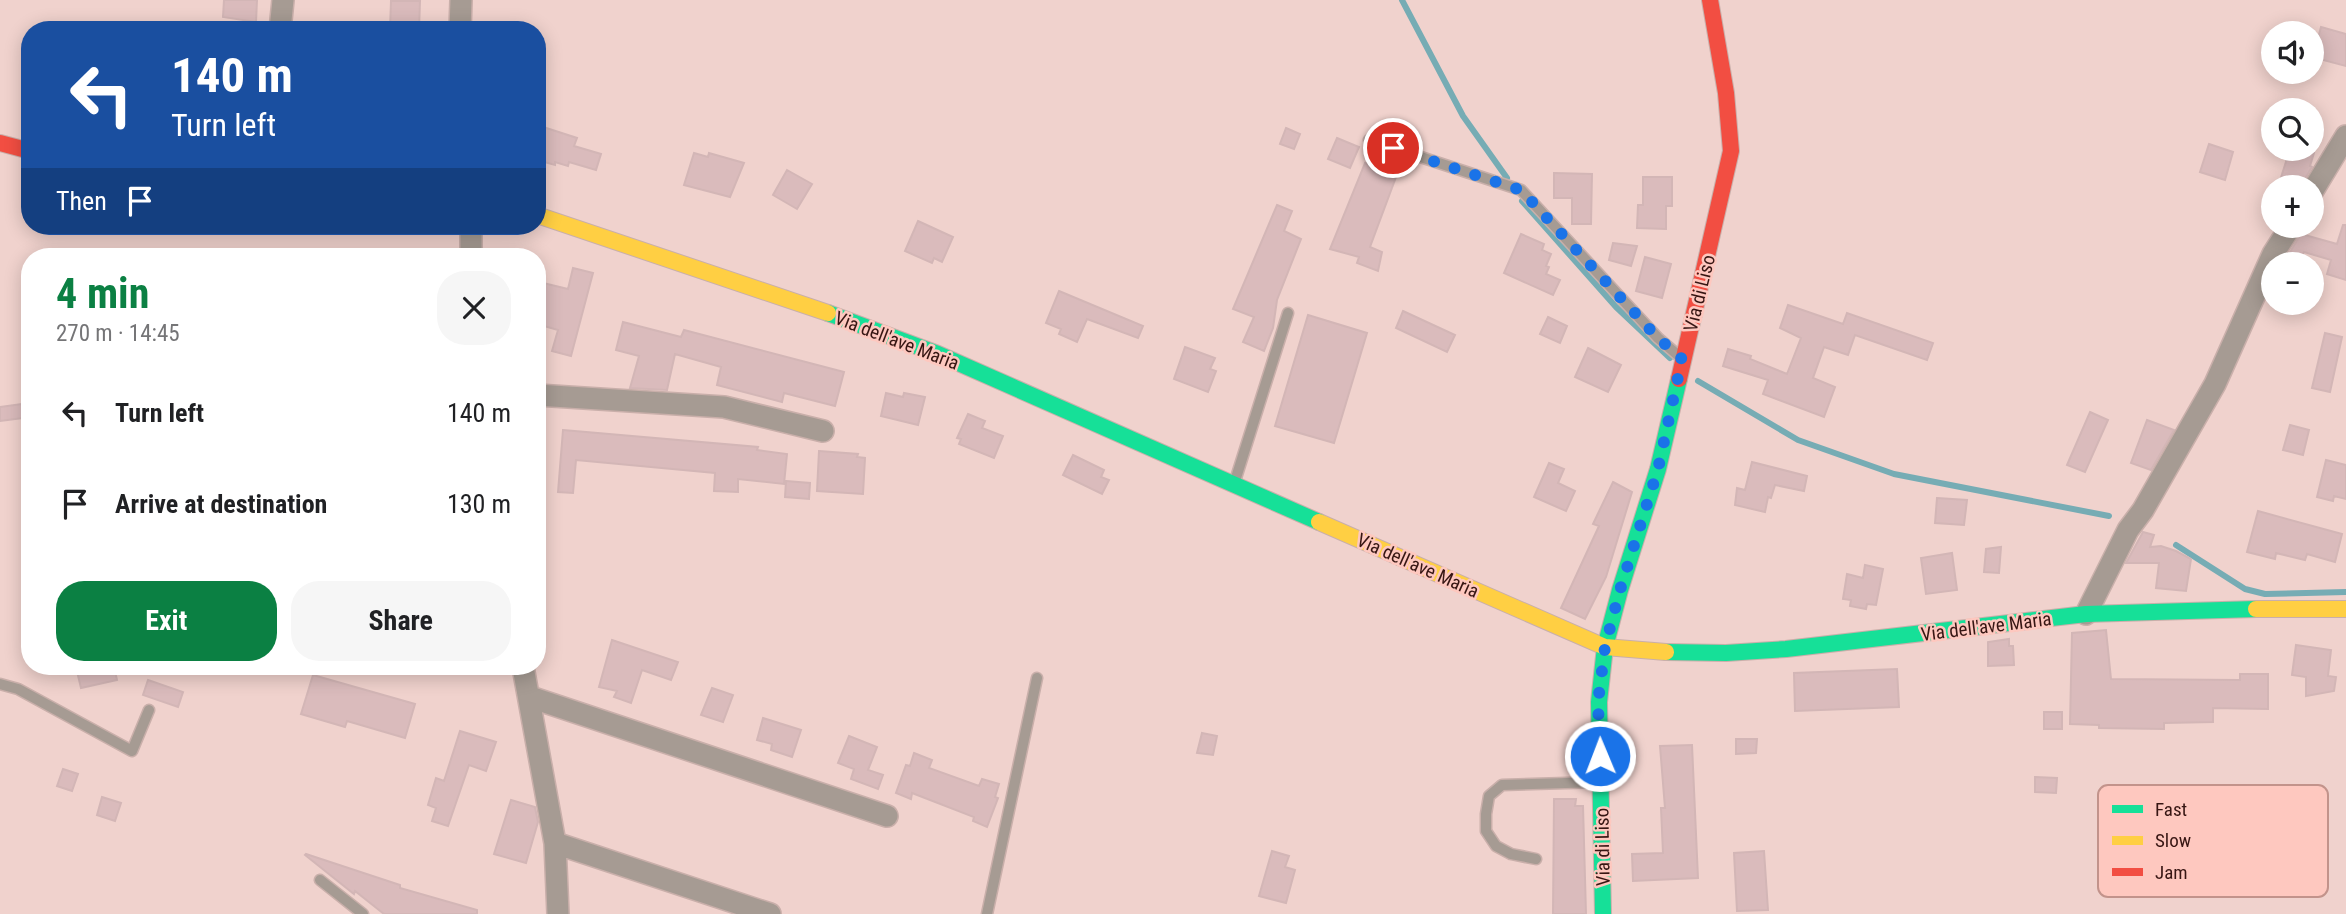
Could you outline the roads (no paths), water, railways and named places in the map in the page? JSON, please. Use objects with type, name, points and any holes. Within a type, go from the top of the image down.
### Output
[{"type":"street","points":[[281,21],[284,0]]},
{"type":"street","points":[[460,21],[461,0]]},
{"type":"street","name":"Via di Liso","points":[[1603,914],[1598,702],[1605,647],[1658,469],[1731,151],[1726,93],[1710,0]]},
{"type":"street","points":[[2322,175],[2346,136]]},
{"type":"street","points":[[0,143],[21,148]]},
{"type":"street","name":"Via dell'ave Maria","points":[[546,218],[854,322],[938,354],[1605,647],[1644,652],[1704,654],[1782,651],[2086,614],[2346,609]]},
{"type":"street","points":[[2086,614],[2128,530],[2143,510],[2215,384],[2273,254],[2283,238]]},
{"type":"street","points":[[546,396],[724,407],[823,431]]},
{"type":"street","points":[[525,675],[555,843],[558,914]]},
{"type":"street","points":[[530,697],[887,816]]},
{"type":"street","points":[[555,843],[770,914]]},
{"type":"lane","points":[[1368,140],[1521,190],[1658,338],[1682,359]]},
{"type":"lane","points":[[1234,484],[1288,313]]},
{"type":"lane","points":[[987,914],[1037,678]]},
{"type":"lane","points":[[0,684],[18,689],[132,751],[149,710]]},
{"type":"lane","points":[[1536,859],[1511,855],[1496,845],[1486,831],[1489,796],[1502,785],[1600,782]]},
{"type":"lane","points":[[320,880],[363,914]]},
{"type":"waterway","points":[[1402,0],[1463,116],[1507,178]]},
{"type":"waterway","points":[[1522,201],[1616,307],[1670,358]]},
{"type":"waterway","points":[[1698,381],[1798,440],[1894,474],[2109,516]]},
{"type":"waterway","points":[[2176,545],[2245,589],[2265,594],[2346,592]]}]
